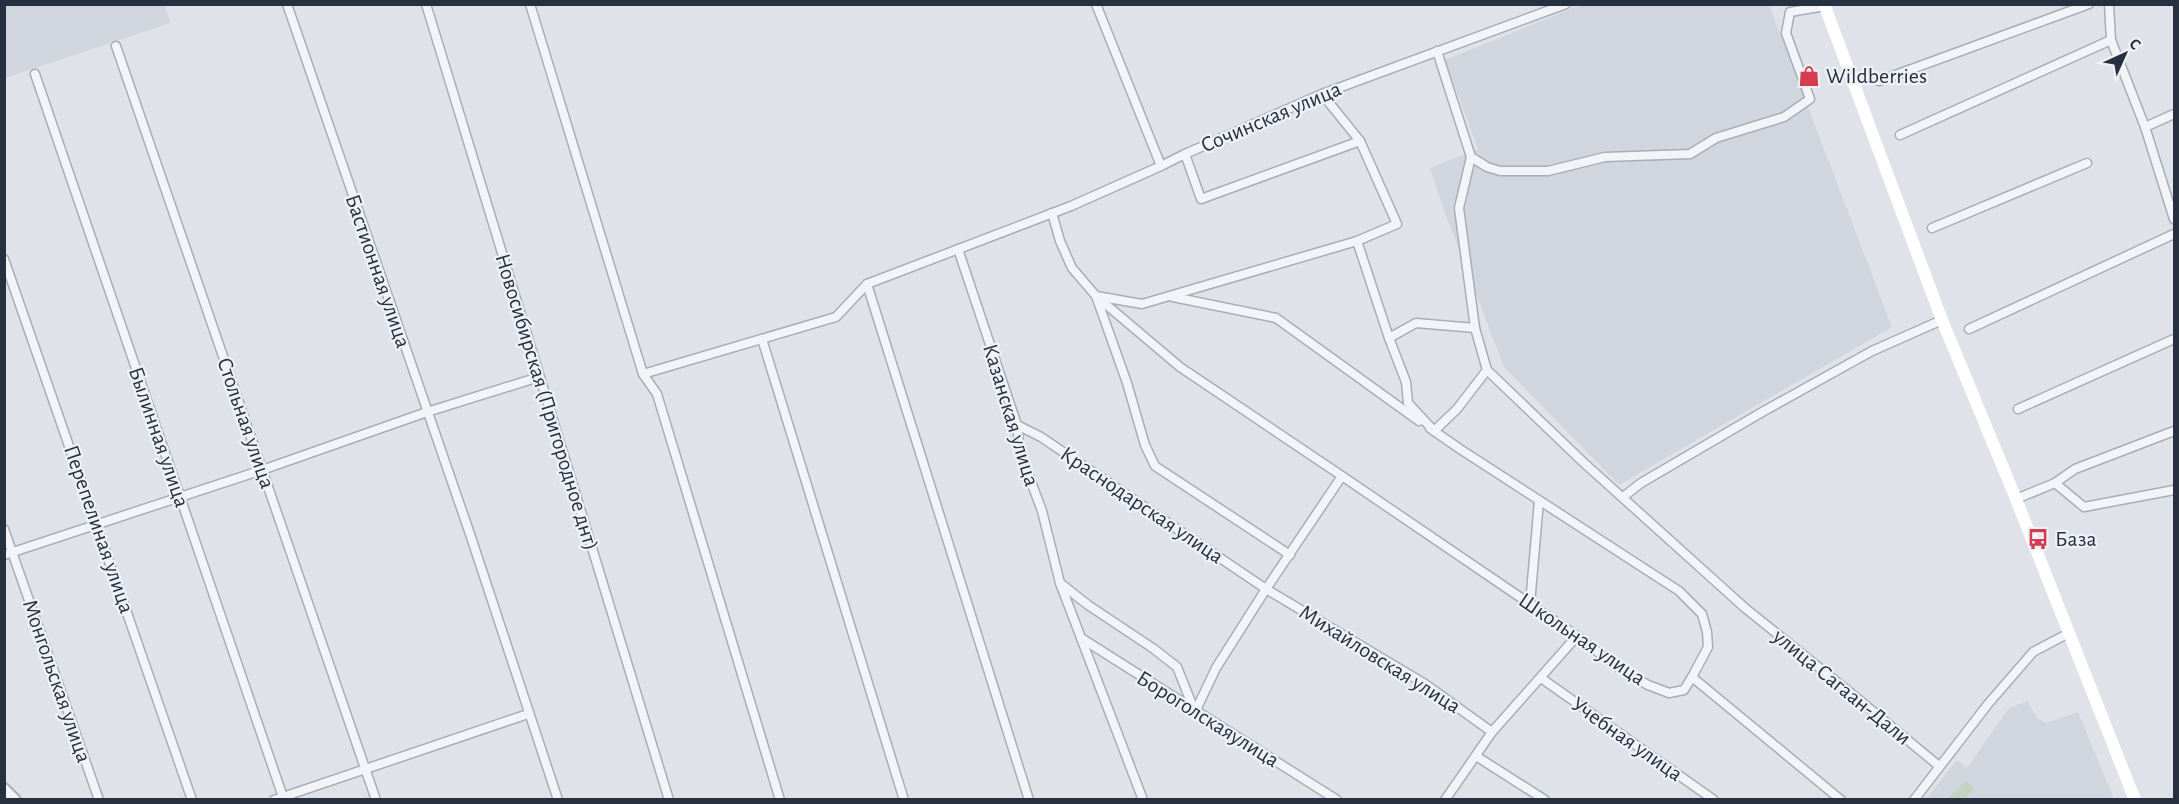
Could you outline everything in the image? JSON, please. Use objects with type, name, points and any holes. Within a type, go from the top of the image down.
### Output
[{"type":"main road","points":[[1824,5],[1942,320],[2016,499],[2135,800]]},
{"type":"street","name":"Бастионная улица","points":[[287,4],[471,537],[558,800]]},
{"type":"street","name":"Новосибирская (Пригородное днт)","points":[[426,4],[669,800]]},
{"type":"street","points":[[530,4],[643,374],[657,394],[780,800]]},
{"type":"street","points":[[1096,4],[1161,166]]},
{"type":"street","name":"Сочинская улица","points":[[1360,141],[1201,199],[1185,154],[1322,94],[1566,4]]},
{"type":"street","points":[[1879,81],[2089,4]]},
{"type":"street","points":[[2109,4],[2111,40],[2145,126],[2175,219]]},
{"type":"street","points":[[1471,157],[1487,167],[1500,171],[1548,171],[1605,157],[1690,154],[1716,138],[1784,117],[1810,99],[1786,33],[1790,12],[1824,5]]},
{"type":"street","points":[[1900,135],[2111,40]]},
{"type":"street","name":"Стольная улица","points":[[116,46],[376,800]]},
{"type":"street","points":[[1434,431],[1457,410],[1487,370],[1474,328],[1459,208],[1471,157],[1437,51]]},
{"type":"street","name":"Былинная улица","points":[[35,74],[280,799]]},
{"type":"street","points":[[1096,296],[1142,304],[1357,241],[1397,224],[1360,141],[1322,94]]},
{"type":"street","points":[[2145,126],[2175,114]]},
{"type":"street","points":[[643,374],[836,317],[867,284],[1052,213],[1185,154]]},
{"type":"street","points":[[1932,228],[2087,163]]},
{"type":"street","points":[[1052,213],[1060,241],[1072,268],[1096,296],[1127,382],[1145,445],[1155,466],[1290,555]]},
{"type":"street","points":[[1970,329],[2175,234]]},
{"type":"street","points":[[1357,241],[1406,382],[1408,403],[1434,431]]},
{"type":"street","name":"Казанская улица","points":[[958,249],[1017,425],[1020,452],[1042,511],[1060,583],[1143,798]]},
{"type":"street","name":"Перепелиная улица","points":[[4,259],[192,800]]},
{"type":"street","points":[[867,284],[1029,800]]},
{"type":"street","name":"Школьная улица","points":[[1096,296],[1180,367],[1577,636],[1620,669],[1648,685],[1669,693],[1684,690],[1692,677]]},
{"type":"street","points":[[1170,297],[1276,318],[1434,431],[1678,591],[1702,614],[1708,647],[1692,677],[1841,800]]},
{"type":"street","points":[[1623,497],[1641,483],[1872,351],[1942,320]]},
{"type":"street","points":[[1389,338],[1416,323],[1474,328]]},
{"type":"street","points":[[762,339],[904,800]]},
{"type":"street","points":[[2018,409],[2175,339]]},
{"type":"street","name":"улица Сагаан-Дали","points":[[1487,370],[1583,462],[1745,608],[1939,766]]},
{"type":"street","points":[[8,553],[262,470],[427,412],[539,377]]},
{"type":"street","name":"Краснодарская улица","points":[[1017,425],[1041,437],[1266,589]]},
{"type":"street","points":[[2016,499],[2055,483],[2075,469],[2175,431]]},
{"type":"street","points":[[1195,712],[1216,668],[1342,476]]},
{"type":"street","points":[[2055,483],[2084,507],[2175,490]]},
{"type":"street","points":[[1530,604],[1539,501]]},
{"type":"street","name":"Монгольская улица","points":[[4,529],[8,553],[99,800]]},
{"type":"street","points":[[1060,583],[1177,666],[1195,712]]},
{"type":"street","name":"Михайловская улица","points":[[1266,589],[1425,684],[1492,732]]},
{"type":"street","points":[[1914,800],[1988,704],[2033,652],[2069,633]]},
{"type":"street","points":[[1445,800],[1492,732],[1577,636]]},
{"type":"street","name":"Бороголскаяулица","points":[[1081,638],[1336,800]]},
{"type":"street","name":"Учебная улица","points":[[1541,678],[1714,800]]},
{"type":"street","points":[[280,799],[528,714]]},
{"type":"street","points":[[1476,756],[1545,800]]},
{"type":"street","points":[[4,789],[15,800]]},
{"type":"street","points":[[1130,800],[1143,798]]},
{"type":"shaded area","points":[[4,5],[165,5],[170,23],[5,78]]},
{"type":"shaded area","points":[[1581,5],[1769,5],[1892,327],[1619,485],[1504,367],[1430,168],[1478,149],[1445,60]]},
{"type":"shaded area","points":[[2028,701],[2036,717],[2046,723],[2078,712],[2114,799],[1925,800],[1957,760],[1967,768],[2009,708]]},
{"type":"green space","points":[[1966,781],[1974,789],[1964,799],[1947,799]]},
{"type":"place","name":"Wildberries","points":[[1809,76]]},
{"type":"place","name":"База","points":[[2038,539]]}]
